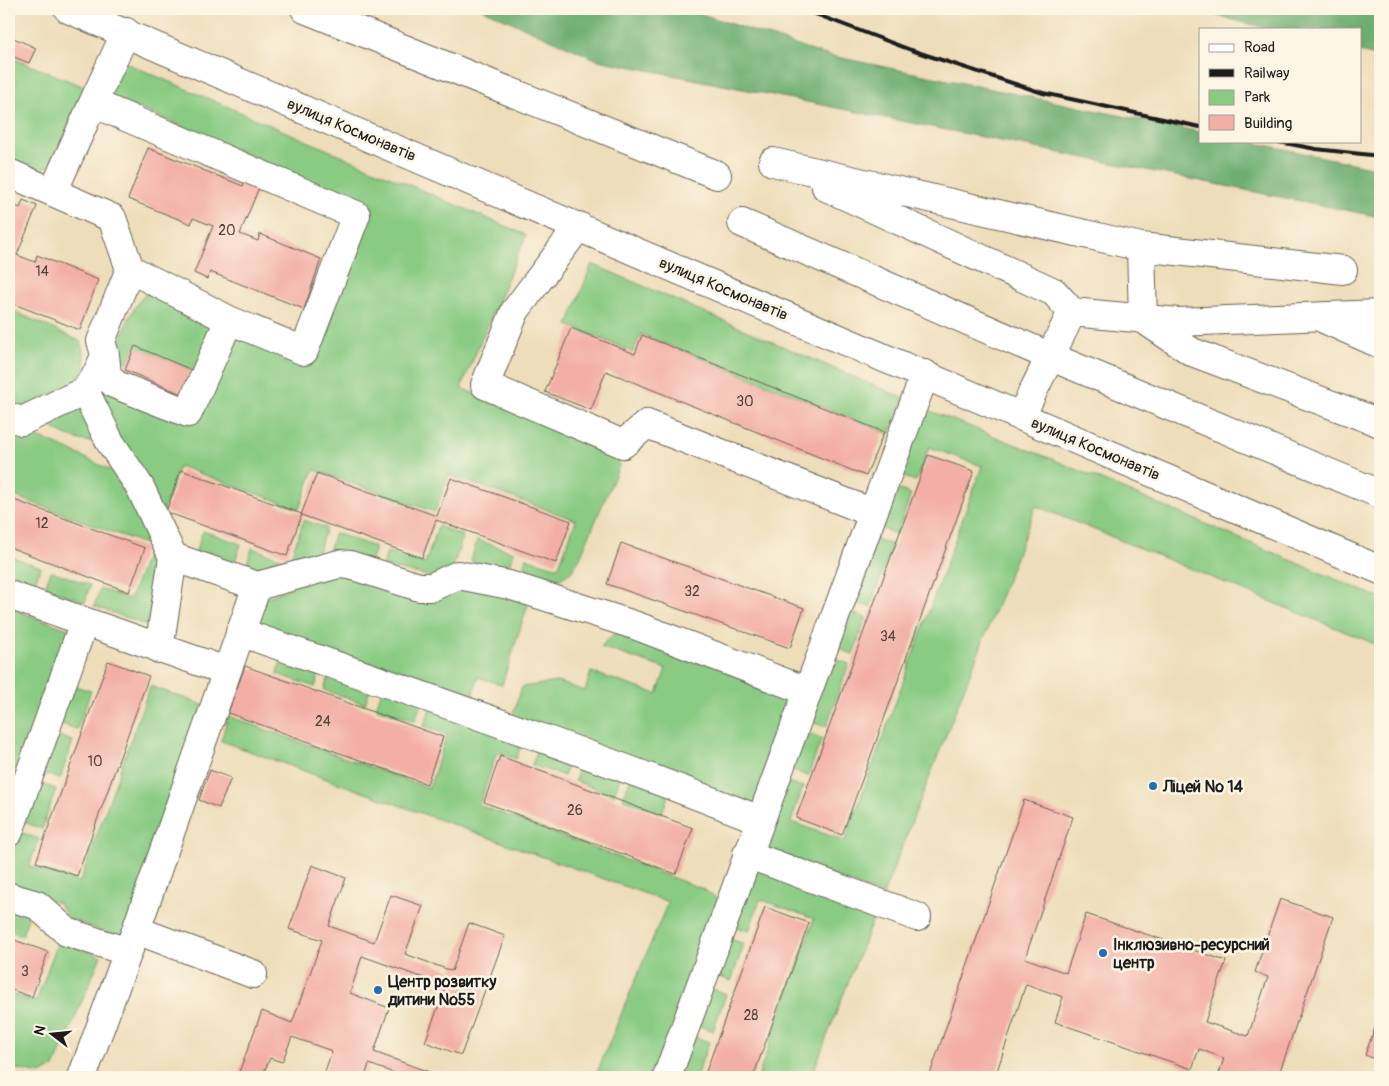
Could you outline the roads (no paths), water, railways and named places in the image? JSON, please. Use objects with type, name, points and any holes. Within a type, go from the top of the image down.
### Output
[{"type":"street","name":"вулиця Космонавтів","points":[[68,9],[126,32],[1380,570]]},
{"type":"street","points":[[304,9],[717,175]]},
{"type":"street","points":[[53,192],[126,32]]},
{"type":"street","points":[[93,103],[356,215],[304,351],[229,320],[130,269]]},
{"type":"street","points":[[1343,270],[1141,247],[773,162],[1054,292],[1072,312],[1178,322],[1380,314]]},
{"type":"street","points":[[9,173],[112,218],[130,269],[101,341],[106,374],[114,384],[188,413],[229,320]]},
{"type":"street","points":[[742,223],[1049,356],[1380,494]]},
{"type":"street","points":[[579,226],[515,311],[485,385],[622,444],[647,424],[873,513]]},
{"type":"street","points":[[1141,247],[1143,319]]},
{"type":"street","points":[[1021,416],[1072,312]]},
{"type":"street","points":[[1321,317],[1380,344]]},
{"type":"street","points":[[1143,319],[1192,352],[1380,422]]},
{"type":"street","points":[[9,417],[22,421],[85,391],[99,370],[104,355]]},
{"type":"street","points":[[666,1077],[925,374]]},
{"type":"street","points":[[85,391],[110,442],[140,487],[173,557],[159,649]]},
{"type":"street","points":[[173,557],[257,586],[339,564],[350,565],[419,587],[432,587],[458,575],[509,585],[646,630],[807,691]]},
{"type":"street","points":[[82,1077],[257,586]]},
{"type":"street","points":[[9,595],[226,672]]},
{"type":"street","points":[[9,832],[84,622]]},
{"type":"street","points":[[240,632],[428,696],[677,787],[760,820]]},
{"type":"street","points":[[747,854],[917,917]]},
{"type":"street","points":[[9,897],[37,905],[67,932],[132,941],[253,974]]},
{"type":"railway","points":[[802,9],[911,50],[1043,93],[1199,127]]},
{"type":"railway","points":[[1279,142],[1316,149],[1380,156]]},
{"type":"place","name":"Ліцей № 14","points":[[1153,786]]},
{"type":"place","name":"Інклюзивно-ресурсний центр","points":[[1103,953]]},
{"type":"place","name":"Центр розвитку дитини №55","points":[[378,990]]}]
